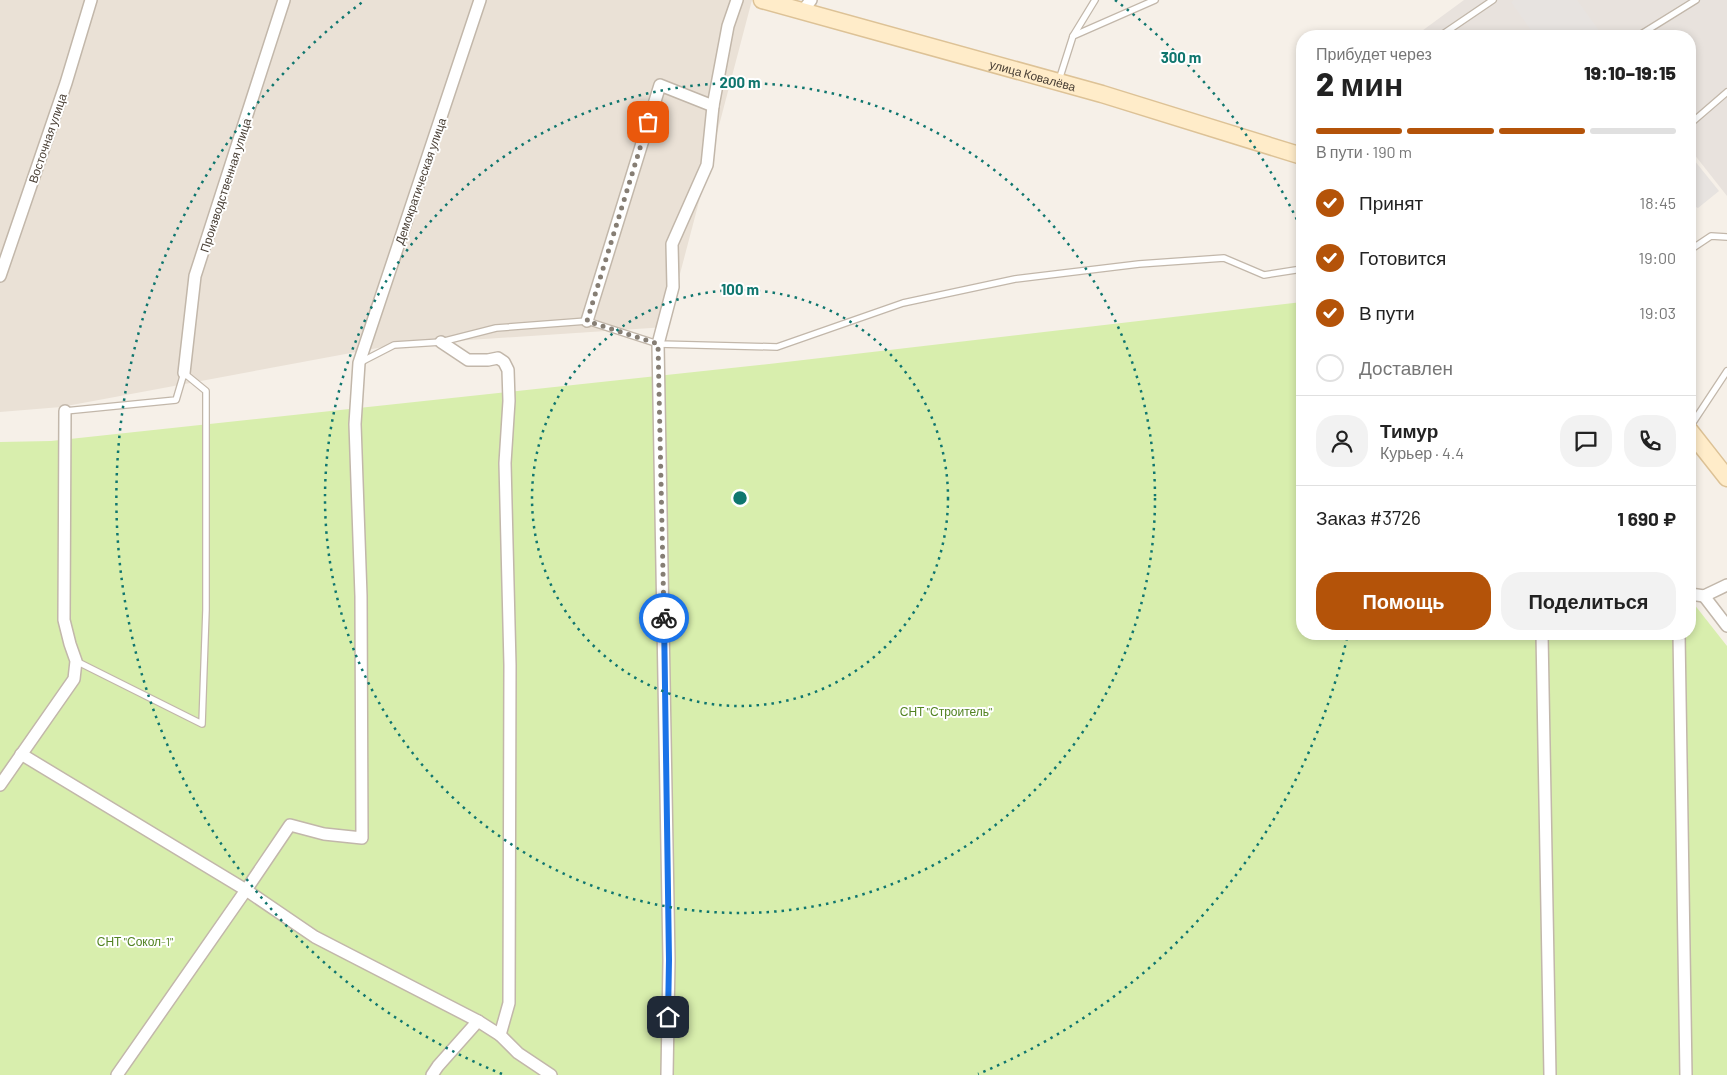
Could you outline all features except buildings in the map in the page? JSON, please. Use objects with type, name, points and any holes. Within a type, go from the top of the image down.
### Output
[{"type":"street","name":"Восточная улица","points":[[0,276],[66,83],[91,0]]},
{"type":"street","name":"Производственная улица","points":[[184,373],[195,276],[284,0]]},
{"type":"street","name":"Демократическая улица","points":[[246,890],[290,825],[324,834],[362,838],[361,596],[355,424],[359,362],[480,0]]},
{"type":"street","points":[[668,1075],[669,960],[658,344],[673,287],[672,244],[707,165],[713,106],[728,26],[736,0]]},
{"type":"street","name":"улица Ковалёва","points":[[762,0],[807,6],[1058,82],[1112,96],[1296,153]]},
{"type":"street","points":[[587,321],[660,86],[713,106]]},
{"type":"street","points":[[441,342],[468,360],[498,358],[504,362],[508,370],[509,401],[505,463],[510,665],[510,984],[509,1003],[500,1036]]},
{"type":"street","points":[[0,786],[74,679],[76,661],[64,620],[65,411]]},
{"type":"street","points":[[1696,437],[1727,478]]},
{"type":"street","points":[[1696,595],[1704,596],[1727,585]]},
{"type":"street","points":[[1704,596],[1727,626]]},
{"type":"street","points":[[1542,640],[1550,1075]]},
{"type":"street","points":[[1679,640],[1686,1075]]},
{"type":"street","points":[[21,754],[246,890],[315,938],[478,1021],[500,1036],[518,1053],[551,1075]]},
{"type":"street","points":[[117,1075],[246,890]]},
{"type":"street","points":[[432,1075],[478,1021]]},
{"type":"lane","points":[[1058,82],[1073,36],[1095,0]]},
{"type":"lane","points":[[1073,36],[1155,0]]},
{"type":"lane","points":[[1449,30],[1493,0]]},
{"type":"lane","points":[[1648,30],[1696,0]]},
{"type":"lane","points":[[1696,119],[1727,92]]},
{"type":"lane","points":[[1696,246],[1711,236],[1727,237]]},
{"type":"lane","points":[[359,362],[394,346],[441,342],[496,328],[587,321],[658,344],[777,347],[903,303],[1015,278],[1129,265],[1224,258],[1264,275],[1296,270]]},
{"type":"lane","points":[[1696,420],[1727,371]]},
{"type":"lane","points":[[65,411],[176,400],[184,373],[206,391],[206,610],[202,724],[76,661]]},
{"type":"shaded area","points":[[0,0],[752,0],[666,327],[394,345],[61,407],[0,412]]},
{"type":"shaded area","points":[[1464,0],[1727,0],[1727,196],[1696,157],[1696,30],[1423,30]]},
{"type":"shaded area","points":[[1514,0],[1577,0],[1599,30],[1531,30],[1511,2]]},
{"type":"shaded area","points":[[1696,162],[1719,191],[1698,208],[1696,207]]},
{"type":"green space","name":"СНТ \"Строитель\"","points":[[1296,303],[1296,640],[1696,640],[1696,607],[1727,646],[1727,1075],[0,1075],[0,442],[51,441],[769,364]]},
{"type":"way so far","points":[[648,122],[587,321],[658,344],[664,618]]},
{"type":"route","points":[[664,618],[669,960],[668,1017]]},
{"type":"park label","name":"СНТ \"Сокол-1\"","points":[[135,941]]}]
